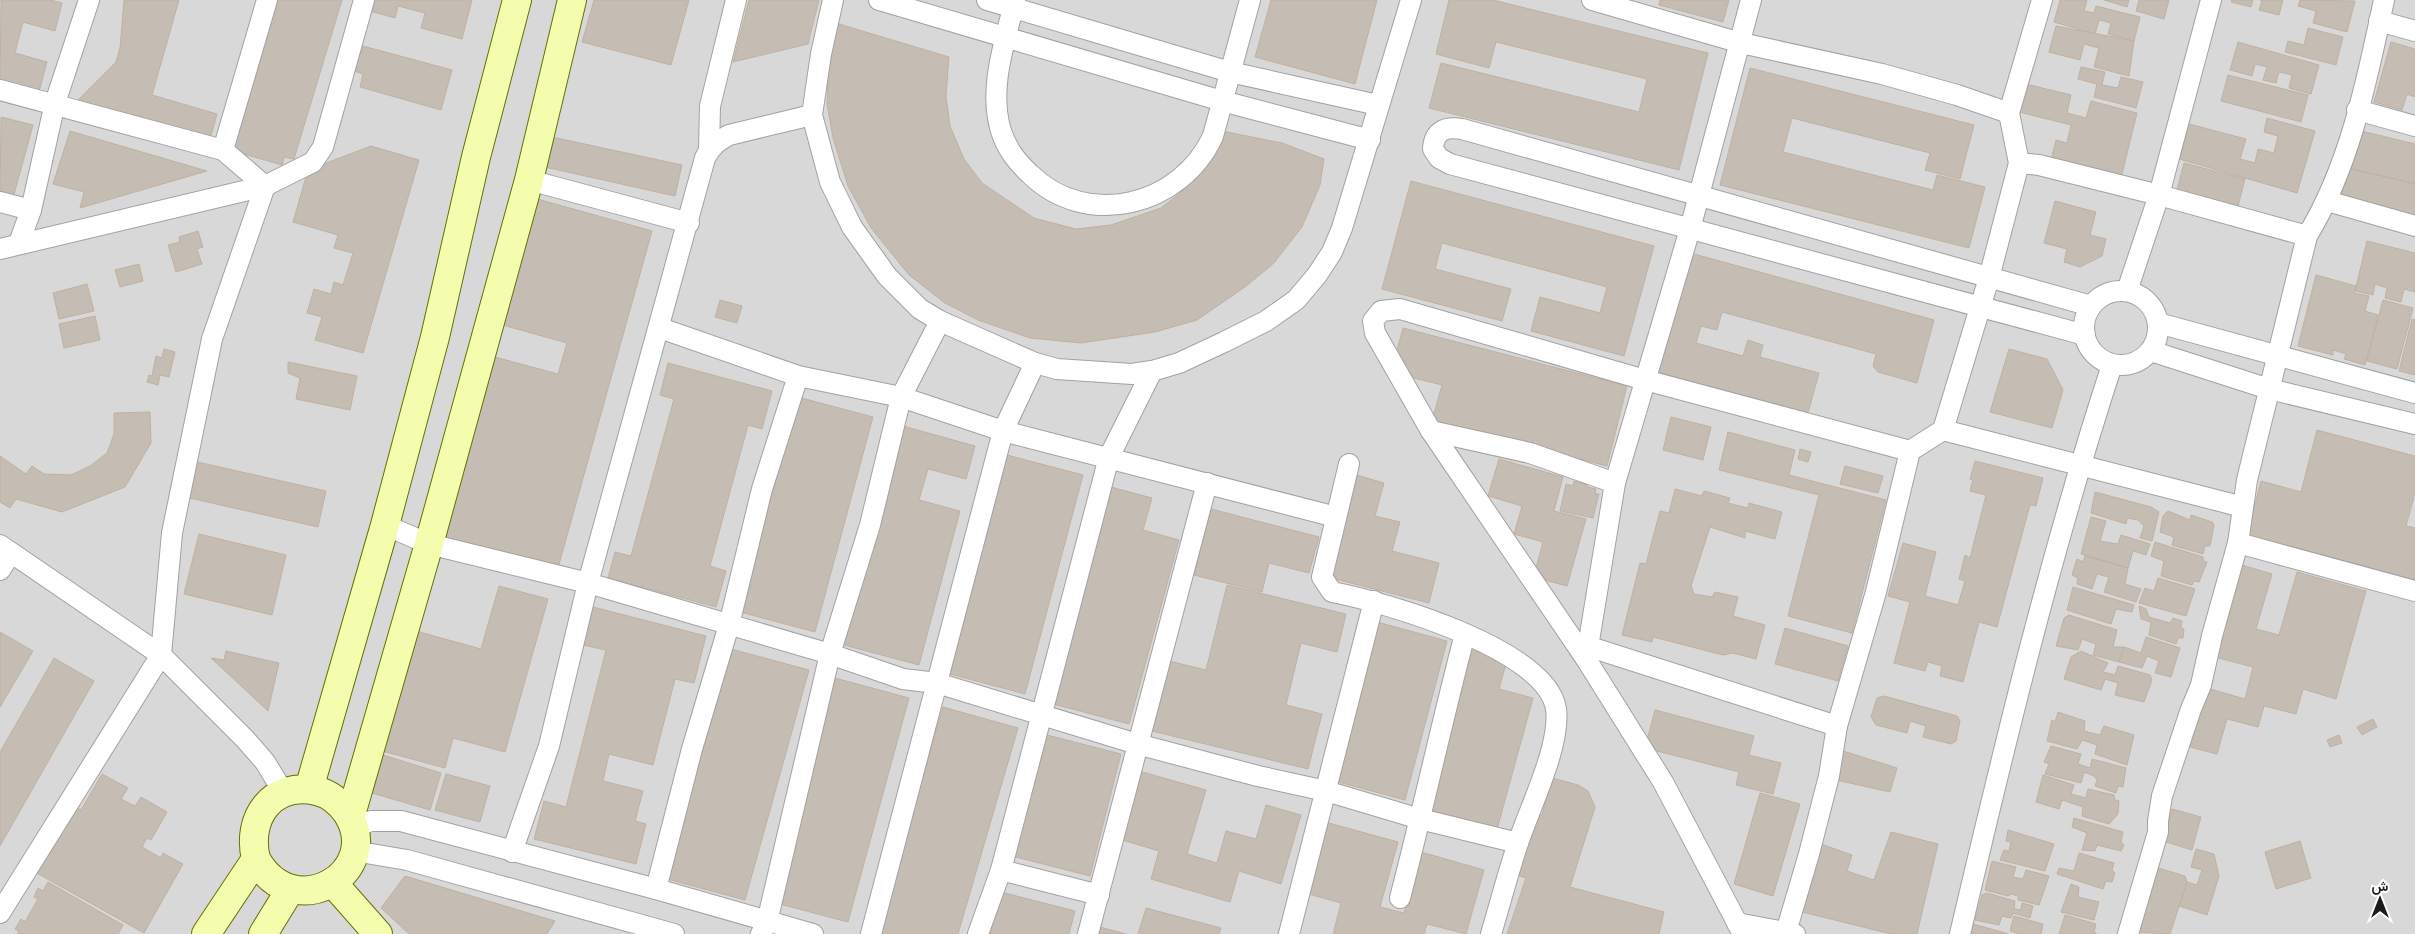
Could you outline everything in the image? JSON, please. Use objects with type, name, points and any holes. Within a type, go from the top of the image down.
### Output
[{"type":"main road","points":[[296,791],[385,525],[435,337],[476,157],[517,0]]},
{"type":"main road","points":[[353,832],[334,798],[322,792],[296,791],[270,802],[260,813],[254,828],[252,844],[256,859],[269,879],[290,890],[305,892],[320,889],[333,883],[350,864],[353,832],[429,544],[529,180],[571,0]]},
{"type":"main road","points":[[206,934],[256,859]]},
{"type":"main road","points":[[333,883],[378,934]]},
{"type":"main road","points":[[263,934],[290,890]]},
{"type":"street","points":[[20,243],[31,210],[55,103],[89,0]]},
{"type":"street","points":[[223,150],[267,0]]},
{"type":"street","points":[[0,248],[265,186],[313,162],[323,147],[364,0]]},
{"type":"street","points":[[512,852],[549,746],[588,583],[689,223],[701,171],[709,148],[710,106],[736,0]]},
{"type":"street","points":[[833,0],[821,54],[812,115],[830,182],[852,227],[887,276],[920,309],[940,321],[1035,364],[1057,370],[1132,374],[1179,364],[1266,321],[1296,300],[1317,275],[1332,252],[1342,228],[1411,0]]},
{"type":"street","points":[[879,0],[1006,36],[1222,102],[1370,140]]},
{"type":"street","points":[[987,0],[1014,4],[1230,72],[1378,105]]},
{"type":"street","points":[[1014,4],[997,85],[997,110],[1008,150],[1038,182],[1070,200],[1088,205],[1106,206],[1129,204],[1178,181],[1194,168],[1207,150],[1214,136],[1250,0]]},
{"type":"street","points":[[1592,0],[1646,8],[1741,43],[1882,74],[1957,95],[2010,113]]},
{"type":"street","points":[[1588,653],[1598,572],[1615,483],[1690,229],[1751,0]]},
{"type":"street","points":[[1910,451],[1645,380],[1400,309],[1381,311],[1373,321],[1375,333],[1431,431],[1588,653],[1663,782],[1740,929],[1791,933],[1824,793],[1837,726],[1876,592],[1910,451],[1943,430],[1989,278],[2019,163],[2010,113],[2042,0]]},
{"type":"street","points":[[2127,292],[2159,194],[2211,0]]},
{"type":"street","points":[[2128,934],[2158,832],[2162,796],[2201,685],[2212,636],[2238,543],[2247,480],[2307,236],[2327,201],[2344,158],[2384,0]]},
{"type":"street","points":[[2379,21],[2415,31]]},
{"type":"street","points":[[0,90],[55,103],[223,150],[265,186]]},
{"type":"street","points":[[2357,110],[2415,126]]},
{"type":"street","points":[[709,148],[729,135],[812,115]]},
{"type":"street","points":[[2084,335],[1450,164],[1439,158],[1433,149],[1434,138],[1441,130],[1451,127],[1462,129],[2090,306]]},
{"type":"street","points":[[2019,163],[2040,165],[2159,194],[2307,236]]},
{"type":"street","points":[[529,180],[689,223]]},
{"type":"street","points":[[0,913],[161,655],[172,533],[212,339],[265,186]]},
{"type":"street","points":[[2327,201],[2415,226]]},
{"type":"street","points":[[0,202],[31,210]]},
{"type":"street","points":[[2127,292],[2138,295],[2147,302],[2154,312],[2158,323],[2158,333],[2151,351],[2133,364],[2112,364],[2100,359],[2091,351],[2084,335],[2086,315],[2090,306],[2106,294],[2127,292]]},
{"type":"street","points":[[764,928],[830,654],[870,525],[901,397],[940,321]]},
{"type":"street","points":[[2158,323],[2415,393]]},
{"type":"street","points":[[660,328],[798,376],[901,397],[1003,430],[1336,517]]},
{"type":"street","points":[[2151,351],[2269,390],[2415,424]]},
{"type":"street","points":[[870,934],[1003,430],[1035,364]]},
{"type":"street","points":[[1960,934],[2005,742],[2078,466],[2112,364]]},
{"type":"street","points":[[978,934],[1001,870],[1109,457],[1152,371]]},
{"type":"street","points":[[656,889],[692,750],[729,625],[762,489],[798,376]]},
{"type":"street","points":[[1943,430],[2242,508]]},
{"type":"street","points":[[1431,431],[1530,453],[1615,483]]},
{"type":"street","points":[[1349,464],[1322,577],[1332,592],[1374,601],[1465,634],[1526,666],[1546,686],[1556,708],[1555,737],[1518,843],[1491,934]]},
{"type":"street","points":[[1088,934],[1207,482]]},
{"type":"street","points":[[385,525],[429,544],[588,583],[830,654],[903,679],[937,683],[1138,744],[1258,776],[1326,791],[1420,819],[1518,843]]},
{"type":"street","points":[[2238,543],[2415,591]]},
{"type":"street","points":[[0,570],[6,549],[161,655],[245,739],[265,762],[296,791]]},
{"type":"street","points":[[1289,934],[1374,601]]},
{"type":"street","points":[[1400,898],[1439,732],[1465,634]]},
{"type":"street","points":[[1588,653],[1837,726]]},
{"type":"street","points":[[353,832],[371,822],[401,822],[656,889],[764,928],[813,934]]},
{"type":"street","points":[[353,832],[407,860],[674,934]]},
{"type":"street","points":[[1001,870],[1099,895]]},
{"type":"shaded area","points":[[0,0],[2415,0],[2415,934],[0,934]]},
{"type":"building","points":[[1,0],[51,0],[62,3],[55,31],[23,22],[15,53],[47,62],[38,95],[0,86]]},
{"type":"building","points":[[124,0],[179,0],[152,95],[217,114],[209,143],[74,104],[116,62],[120,48]]},
{"type":"building","points":[[275,0],[342,0],[294,159],[284,157],[282,165],[230,150]]},
{"type":"building","points":[[373,0],[472,0],[462,39],[421,28],[425,13],[398,6],[395,18],[370,11]]},
{"type":"building","points":[[594,0],[689,0],[671,65],[582,42]]},
{"type":"building","points":[[749,0],[819,0],[808,44],[733,62]]},
{"type":"building","points":[[1271,0],[1377,0],[1355,84],[1255,57]]},
{"type":"building","points":[[1449,0],[1493,0],[1708,53],[1679,170],[1429,108],[1441,63],[1639,112],[1647,79],[1496,42],[1489,68],[1436,54]]},
{"type":"building","points":[[1660,0],[1729,0],[1723,22],[1659,5]]},
{"type":"building","points":[[2060,0],[2087,0],[2084,11],[2094,13],[2096,6],[2140,17],[2134,41],[2108,34],[2111,23],[2099,20],[2095,34],[2054,22]]},
{"type":"building","points":[[2104,0],[2129,0],[2127,7]]},
{"type":"building","points":[[2139,0],[2169,0],[2164,19],[2136,11]]},
{"type":"building","points":[[2232,0],[2253,0],[2251,7],[2231,2]]},
{"type":"building","points":[[2260,0],[2283,0],[2279,15],[2259,10],[2262,1]]},
{"type":"building","points":[[2300,0],[2355,1],[2347,32],[2313,23],[2316,11],[2298,6]]},
{"type":"building","points":[[839,24],[949,57],[946,96],[950,126],[964,159],[982,183],[1034,218],[1076,229],[1111,225],[1161,208],[1180,193],[1192,180],[1222,131],[1282,143],[1324,159],[1320,185],[1302,227],[1274,263],[1245,287],[1197,320],[1155,332],[1081,343],[1030,338],[978,320],[945,303],[909,275],[871,228],[848,186],[833,138],[827,104],[829,54]]},
{"type":"building","points":[[2056,26],[2134,41],[2129,76],[2094,67],[2099,48],[2084,44],[2080,60],[2049,52]]},
{"type":"building","points":[[2308,28],[2343,37],[2336,65],[2285,52],[2288,41],[2304,45]]},
{"type":"building","points":[[2238,42],[2319,65],[2311,94],[2289,88],[2292,75],[2279,72],[2276,83],[2263,80],[2267,67],[2255,64],[2252,76],[2230,70]]},
{"type":"building","points":[[2391,42],[2415,49],[2415,97],[2407,94],[2402,110],[2374,102]]},
{"type":"building","points":[[363,46],[452,70],[441,110],[360,87],[363,74],[351,70],[356,53],[361,54]]},
{"type":"building","points":[[2081,67],[2105,72],[2102,85],[2118,88],[2121,77],[2143,82],[2136,108],[2094,97],[2097,84],[2078,79]]},
{"type":"building","points":[[1750,68],[1974,125],[1960,179],[1925,170],[1930,153],[1792,118],[1783,152],[1933,190],[1937,175],[1985,187],[1969,248],[1720,185]]},
{"type":"building","points":[[2228,75],[2308,95],[2301,122],[2221,101]]},
{"type":"building","points":[[2026,84],[2071,95],[2067,113],[2086,118],[2091,101],[2137,113],[2121,178],[2051,160],[2056,140],[2067,143],[2071,125],[2019,112]]},
{"type":"building","points":[[1,117],[33,125],[13,198],[0,194]]},
{"type":"building","points":[[2267,118],[2315,131],[2297,193],[2179,159],[2189,124],[2246,139],[2240,159],[2255,163],[2258,149],[2274,153],[2278,136],[2264,132]]},
{"type":"building","points":[[2357,130],[2415,144],[2415,184],[2348,168]]},
{"type":"building","points":[[70,131],[207,171],[80,208],[84,192],[53,184]]},
{"type":"building","points":[[552,137],[682,165],[675,196],[545,167]]},
{"type":"building","points":[[371,146],[419,160],[363,353],[315,340],[322,317],[307,313],[314,289],[331,294],[334,282],[343,285],[353,253],[334,248],[338,235],[293,222],[308,170]]},
{"type":"building","points":[[2184,163],[2245,179],[2238,206],[2177,190]]},
{"type":"building","points":[[2348,168],[2415,184],[2415,215],[2341,197]]},
{"type":"building","points":[[1411,181],[1654,246],[1624,356],[1531,331],[1540,297],[1600,313],[1607,287],[1442,243],[1435,269],[1511,289],[1502,321],[1382,289]]},
{"type":"building","points":[[534,198],[652,231],[558,568],[441,536],[491,356],[558,374],[567,343],[499,324]]},
{"type":"building","points":[[2055,201],[2096,212],[2090,235],[2106,239],[2102,256],[2080,267],[2064,262],[2067,249],[2044,243]]},
{"type":"building","points":[[198,231],[203,247],[197,249],[202,264],[176,272],[168,245],[180,242],[179,237]]},
{"type":"building","points":[[2367,241],[2415,253],[2415,292],[2404,289],[2401,302],[2385,298],[2387,288],[2375,284],[2373,295],[2355,291]]},
{"type":"building","points":[[1687,252],[1934,320],[1917,383],[1878,372],[1873,366],[1876,354],[1722,312],[1717,330],[1701,326],[1696,343],[1743,356],[1748,340],[1763,345],[1760,357],[1819,373],[1808,413],[1654,371]]},
{"type":"building","points":[[139,264],[143,281],[120,287],[115,270]]},
{"type":"building","points":[[2316,275],[2356,286],[2354,293],[2369,296],[2365,311],[2378,315],[2365,365],[2344,359],[2346,354],[2333,350],[2333,355],[2298,346]]},
{"type":"building","points":[[87,284],[94,311],[59,319],[53,293]]},
{"type":"building","points":[[720,300],[742,306],[737,323],[715,317]]},
{"type":"building","points":[[2383,300],[2413,308],[2397,369],[2367,361]]},
{"type":"building","points":[[95,316],[100,340],[64,348],[59,324]]},
{"type":"building","points":[[2412,319],[2415,320],[2415,375],[2399,371]]},
{"type":"building","points":[[1403,328],[1627,386],[1607,466],[1432,421],[1442,385],[1414,378],[1396,354]]},
{"type":"building","points":[[164,349],[175,352],[169,377],[160,375],[158,385],[147,382],[149,375],[152,376],[156,356],[162,358]]},
{"type":"building","points":[[2009,349],[2047,359],[2063,390],[2052,428],[1990,412]]},
{"type":"building","points":[[288,362],[357,376],[350,410],[296,399],[300,378],[288,373]]},
{"type":"building","points":[[668,363],[772,391],[762,429],[748,425],[710,566],[726,571],[716,607],[608,578],[615,552],[631,556],[674,399],[660,395]]},
{"type":"building","points":[[798,397],[873,417],[815,632],[740,612]]},
{"type":"building","points":[[150,412],[151,443],[125,487],[62,512],[16,499],[10,508],[0,502],[0,456],[26,474],[32,466],[44,474],[71,475],[90,466],[107,453],[114,434],[114,413]]},
{"type":"building","points":[[1671,417],[1711,427],[1703,460],[1663,450]]},
{"type":"building","points":[[903,426],[975,446],[966,479],[928,469],[919,500],[960,511],[919,665],[844,645]]},
{"type":"building","points":[[2317,430],[2415,456],[2415,493],[2406,526],[2415,528],[2415,583],[2246,539],[2261,481],[2301,492]]},
{"type":"building","points":[[1728,432],[1795,450],[1789,475],[1886,500],[1852,633],[1788,616],[1819,495],[1719,470]]},
{"type":"building","points":[[1800,449],[1811,452],[1808,462],[1798,459]]},
{"type":"building","points":[[1007,455],[1083,475],[1025,694],[950,674]]},
{"type":"building","points":[[1499,459],[1563,477],[1554,511],[1586,519],[1567,586],[1537,578],[1535,572],[1543,542],[1514,534],[1522,506],[1488,496]]},
{"type":"building","points":[[193,461],[326,491],[318,527],[185,497]]},
{"type":"building","points":[[1975,461],[2043,478],[2036,506],[2030,505],[1997,627],[1979,622],[1963,682],[1940,676],[1942,666],[1928,662],[1925,671],[1894,663],[1910,602],[1888,596],[1903,543],[1936,552],[1925,596],[1958,605],[1965,581],[1959,579],[1965,555],[1970,558],[1986,495],[1970,491],[1973,480],[1970,479]]},
{"type":"building","points":[[1845,466],[1883,476],[1878,493],[1840,484]]},
{"type":"building","points":[[1353,474],[1384,483],[1375,516],[1400,522],[1392,551],[1439,563],[1429,603],[1327,577]]},
{"type":"building","points":[[1574,481],[1587,484],[1587,487],[1596,489],[1595,494],[1599,494],[1593,518],[1560,511],[1566,484],[1573,486]]},
{"type":"building","points":[[1111,487],[1152,498],[1143,530],[1179,540],[1129,724],[1053,704]]},
{"type":"building","points":[[1675,489],[1702,496],[1704,491],[1730,498],[1728,503],[1748,508],[1749,503],[1782,512],[1775,539],[1745,531],[1745,538],[1710,527],[1691,586],[1694,594],[1712,597],[1715,592],[1738,597],[1733,616],[1765,625],[1756,659],[1733,653],[1723,655],[1653,637],[1652,642],[1622,635],[1640,563],[1646,564],[1660,511],[1669,513]]},
{"type":"building","points":[[2095,492],[2151,507],[2159,512],[2152,541],[2140,538],[2144,526],[2138,520],[2127,518],[2126,524],[2091,513]]},
{"type":"building","points":[[1211,509],[1319,537],[1309,573],[1269,563],[1262,592],[1194,575]]},
{"type":"building","points":[[2168,511],[2190,520],[2191,515],[2212,522],[2214,525],[2210,546],[2205,546],[2203,554],[2172,545],[2174,537],[2160,532],[2163,516]]},
{"type":"building","points":[[2091,517],[2106,521],[2100,541],[2118,544],[2121,535],[2150,544],[2146,555],[2133,551],[2128,568],[2081,554]]},
{"type":"building","points":[[199,534],[286,555],[272,615],[184,594]]},
{"type":"building","points":[[2155,542],[2203,557],[2203,561],[2207,562],[2199,582],[2194,581],[2192,585],[2161,576],[2164,561],[2151,556]]},
{"type":"building","points":[[2085,556],[2128,568],[2125,584],[2141,589],[2136,602],[2104,592],[2109,577],[2097,574],[2092,589],[2077,584],[2078,578],[2072,575],[2077,559],[2083,562]]},
{"type":"building","points":[[2242,565],[2272,574],[2256,629],[2279,635],[2297,572],[2366,591],[2336,699],[2303,689],[2296,714],[2264,706],[2258,727],[2227,719],[2217,754],[2190,747],[2207,688],[2245,699],[2253,667],[2211,656],[2219,626],[2226,625]]},
{"type":"building","points":[[2158,578],[2195,589],[2186,616],[2139,603],[2145,588],[2154,591]]},
{"type":"building","points":[[1227,585],[1346,614],[1337,652],[1301,643],[1286,705],[1322,714],[1308,769],[1152,731],[1169,661],[1206,670]]},
{"type":"building","points":[[499,586],[548,599],[505,752],[453,738],[445,768],[382,751],[416,631],[481,649]]},
{"type":"building","points":[[2073,587],[2134,605],[2132,612],[2116,609],[2111,624],[2067,610]]},
{"type":"building","points":[[2139,606],[2146,609],[2149,617],[2170,623],[2173,618],[2182,621],[2181,628],[2184,629],[2183,638],[2178,638],[2176,644],[2149,635],[2151,622],[2141,619]]},
{"type":"building","points":[[593,607],[706,636],[694,683],[675,679],[653,765],[609,754],[603,781],[643,791],[635,821],[646,824],[636,864],[534,839],[544,801],[566,807],[606,650],[583,645]]},
{"type":"building","points":[[2069,615],[2117,630],[2113,647],[2124,647],[2119,662],[2093,655],[2096,644],[2082,639],[2078,650],[2056,646],[2064,618]]},
{"type":"building","points":[[1377,622],[1447,641],[1405,800],[1335,781]]},
{"type":"building","points":[[1785,628],[1848,646],[1838,681],[1775,664]]},
{"type":"building","points":[[0,632],[33,651],[0,707]]},
{"type":"building","points":[[2146,637],[2180,648],[2171,677],[2155,673],[2159,661],[2147,656],[2142,668],[2119,662],[2124,647],[2141,653]]},
{"type":"building","points":[[731,649],[809,670],[745,900],[667,879]]},
{"type":"building","points":[[1468,649],[1507,660],[1499,689],[1533,698],[1496,833],[1424,813]]},
{"type":"building","points":[[226,651],[279,663],[268,711],[211,658],[224,660]]},
{"type":"building","points":[[2081,651],[2108,663],[2103,672],[2115,675],[2118,666],[2150,675],[2152,680],[2144,702],[2115,695],[2118,683],[2105,679],[2101,690],[2064,679],[2071,657]]},
{"type":"building","points":[[54,658],[94,681],[0,846],[0,752]]},
{"type":"building","points":[[835,678],[909,698],[848,922],[776,903]]},
{"type":"building","points":[[1884,696],[1957,716],[1960,721],[1956,741],[1951,744],[1923,737],[1926,726],[1910,721],[1907,733],[1876,725],[1871,717],[1877,698]]},
{"type":"building","points":[[943,707],[1018,728],[958,934],[877,934]]},
{"type":"building","points":[[1655,710],[1754,736],[1749,755],[1781,763],[1773,794],[1736,785],[1739,772],[1645,748]]},
{"type":"building","points":[[2058,712],[2085,721],[2084,731],[2100,735],[2104,726],[2134,735],[2127,765],[2095,754],[2097,745],[2082,740],[2077,749],[2047,741],[2052,720],[2055,722]]},
{"type":"building","points":[[2373,719],[2377,727],[2362,735],[2357,727]]},
{"type":"building","points":[[1043,734],[1121,754],[1090,876],[1012,856]]},
{"type":"building","points":[[2339,735],[2342,743],[2330,747],[2327,740]]},
{"type":"building","points":[[2051,746],[2081,754],[2078,764],[2090,768],[2092,759],[2126,768],[2123,787],[2118,786],[2116,793],[2095,786],[2097,780],[2094,776],[2084,772],[2081,783],[2045,774],[2049,764],[2044,762]]},
{"type":"building","points":[[1843,751],[1897,768],[1890,792],[1836,780]]},
{"type":"building","points":[[383,755],[441,773],[430,810],[372,793]]},
{"type":"building","points":[[1139,771],[1206,790],[1187,854],[1217,863],[1226,831],[1256,839],[1266,805],[1301,815],[1281,884],[1239,871],[1230,902],[1151,879],[1159,851],[1119,839]]},
{"type":"building","points":[[102,774],[128,788],[121,799],[135,806],[141,797],[167,812],[151,840],[147,838],[142,847],[161,858],[163,853],[183,864],[144,933],[35,872],[73,806],[81,810]]},
{"type":"building","points":[[446,774],[490,786],[480,822],[435,810]]},
{"type":"building","points":[[2043,775],[2074,785],[2071,794],[2086,798],[2088,789],[2114,795],[2115,800],[2119,801],[2118,814],[2109,824],[2082,816],[2083,807],[2062,800],[2059,809],[2036,802]]},
{"type":"building","points":[[1552,778],[1578,785],[1588,791],[1595,807],[1570,887],[1664,912],[1659,934],[1507,934],[1526,878],[1517,875],[1536,813],[1542,815]]},
{"type":"building","points":[[1760,793],[1800,804],[1773,896],[1734,884]]},
{"type":"building","points":[[2172,809],[2201,817],[2192,850],[2163,841]]},
{"type":"building","points":[[2074,818],[2123,832],[2121,842],[2124,845],[2121,851],[2097,845],[2095,851],[2082,850],[2087,833],[2072,827]]},
{"type":"building","points":[[1325,822],[1398,842],[1380,907],[1404,913],[1421,852],[1484,870],[1466,934],[1427,924],[1424,934],[1333,934],[1341,903],[1305,893]]},
{"type":"building","points":[[2008,830],[2054,844],[2045,871],[2000,860],[2004,850],[2009,851],[2011,842],[2006,841]]},
{"type":"building","points":[[1891,832],[1938,844],[1917,934],[1891,934],[1802,912],[1821,844],[1852,855],[1847,871],[1874,880]]},
{"type":"building","points":[[2300,841],[2311,878],[2276,889],[2265,852]]},
{"type":"building","points":[[2196,849],[2214,854],[2219,876],[2207,915],[2179,906],[2187,882],[2197,885],[2202,870],[2191,867]]},
{"type":"building","points":[[2079,853],[2114,863],[2112,870],[2115,873],[2112,882],[2106,881],[2103,889],[2057,874],[2059,868],[2074,871]]},
{"type":"building","points":[[1992,861],[2016,867],[2013,877],[2023,879],[2026,870],[2049,876],[2039,905],[2018,900],[2018,896],[2011,894],[2008,896],[1985,890]]},
{"type":"building","points":[[2155,867],[2185,876],[2187,882],[2170,934],[2136,932]]},
{"type":"building","points":[[405,876],[555,921],[547,934],[409,934],[381,908]]},
{"type":"building","points":[[48,882],[123,925],[118,934],[18,934],[19,932],[15,929],[21,919],[25,922],[38,899],[34,897],[38,888],[43,891]]},
{"type":"building","points":[[2071,884],[2079,887],[2078,897],[2099,902],[2094,920],[2061,912]]},
{"type":"building","points":[[1001,892],[1075,911],[1069,934],[990,934]]},
{"type":"building","points":[[1987,893],[2015,901],[2014,909],[2021,910],[2022,903],[2033,906],[2030,918],[2013,913],[2011,918],[2002,916],[1999,925],[1975,920],[1982,895]]},
{"type":"building","points":[[1146,908],[1221,928],[1219,934],[1138,934]]},
{"type":"building","points":[[2065,915],[2096,924],[2094,932],[2097,934],[2059,934]]},
{"type":"building","points":[[2014,916],[2043,924],[2041,934],[2020,934],[2010,931]]},
{"type":"building","points":[[1973,924],[2009,934],[1970,934]]},
{"type":"building","points":[[1096,926],[1126,934],[1093,934]]}]
